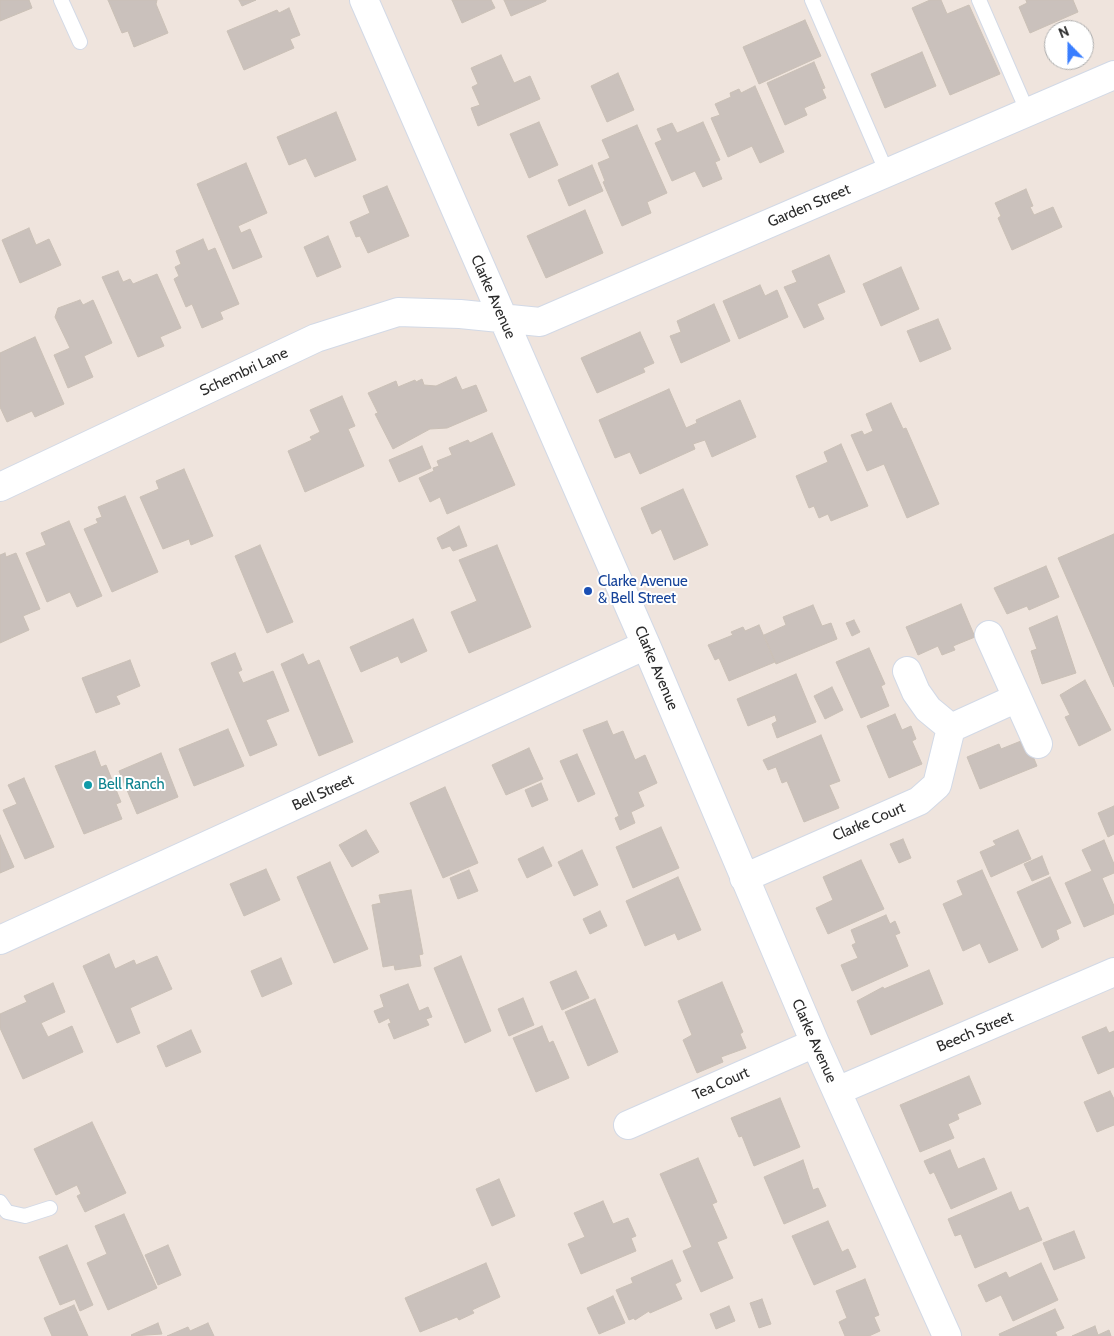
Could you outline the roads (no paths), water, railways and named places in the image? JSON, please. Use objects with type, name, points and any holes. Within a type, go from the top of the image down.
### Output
[{"type":"street","name":"Clarke Avenue","points":[[364,0],[501,318],[646,645],[815,1043],[947,1336]]},
{"type":"street","name":"Garden Street","points":[[501,318],[540,322],[1114,76]]},
{"type":"street","name":"Schembri Lane","points":[[0,487],[316,338],[398,312],[501,318]]},
{"type":"street","points":[[990,635],[1038,744]]},
{"type":"street","name":"Bell Street","points":[[0,940],[646,645]]},
{"type":"street","points":[[907,671],[916,692],[928,709],[951,728],[1017,698]]},
{"type":"street","name":"Clarke Court","points":[[744,878],[919,801],[937,785],[951,728]]},
{"type":"street","name":"Beech Street","points":[[837,1091],[1114,972]]},
{"type":"street","name":"Tea Court","points":[[628,1125],[815,1043]]},
{"type":"lane","points":[[60,0],[80,42]]},
{"type":"lane","points":[[812,0],[887,173]]},
{"type":"lane","points":[[979,0],[1028,113]]},
{"type":"lane","points":[[0,1202],[8,1212],[25,1216],[50,1208]]},
{"type":"place","name":"Clarke Avenue & Bell Street","points":[[588,591]]},
{"type":"place","name":"Bell Ranch","points":[[88,785]]}]
